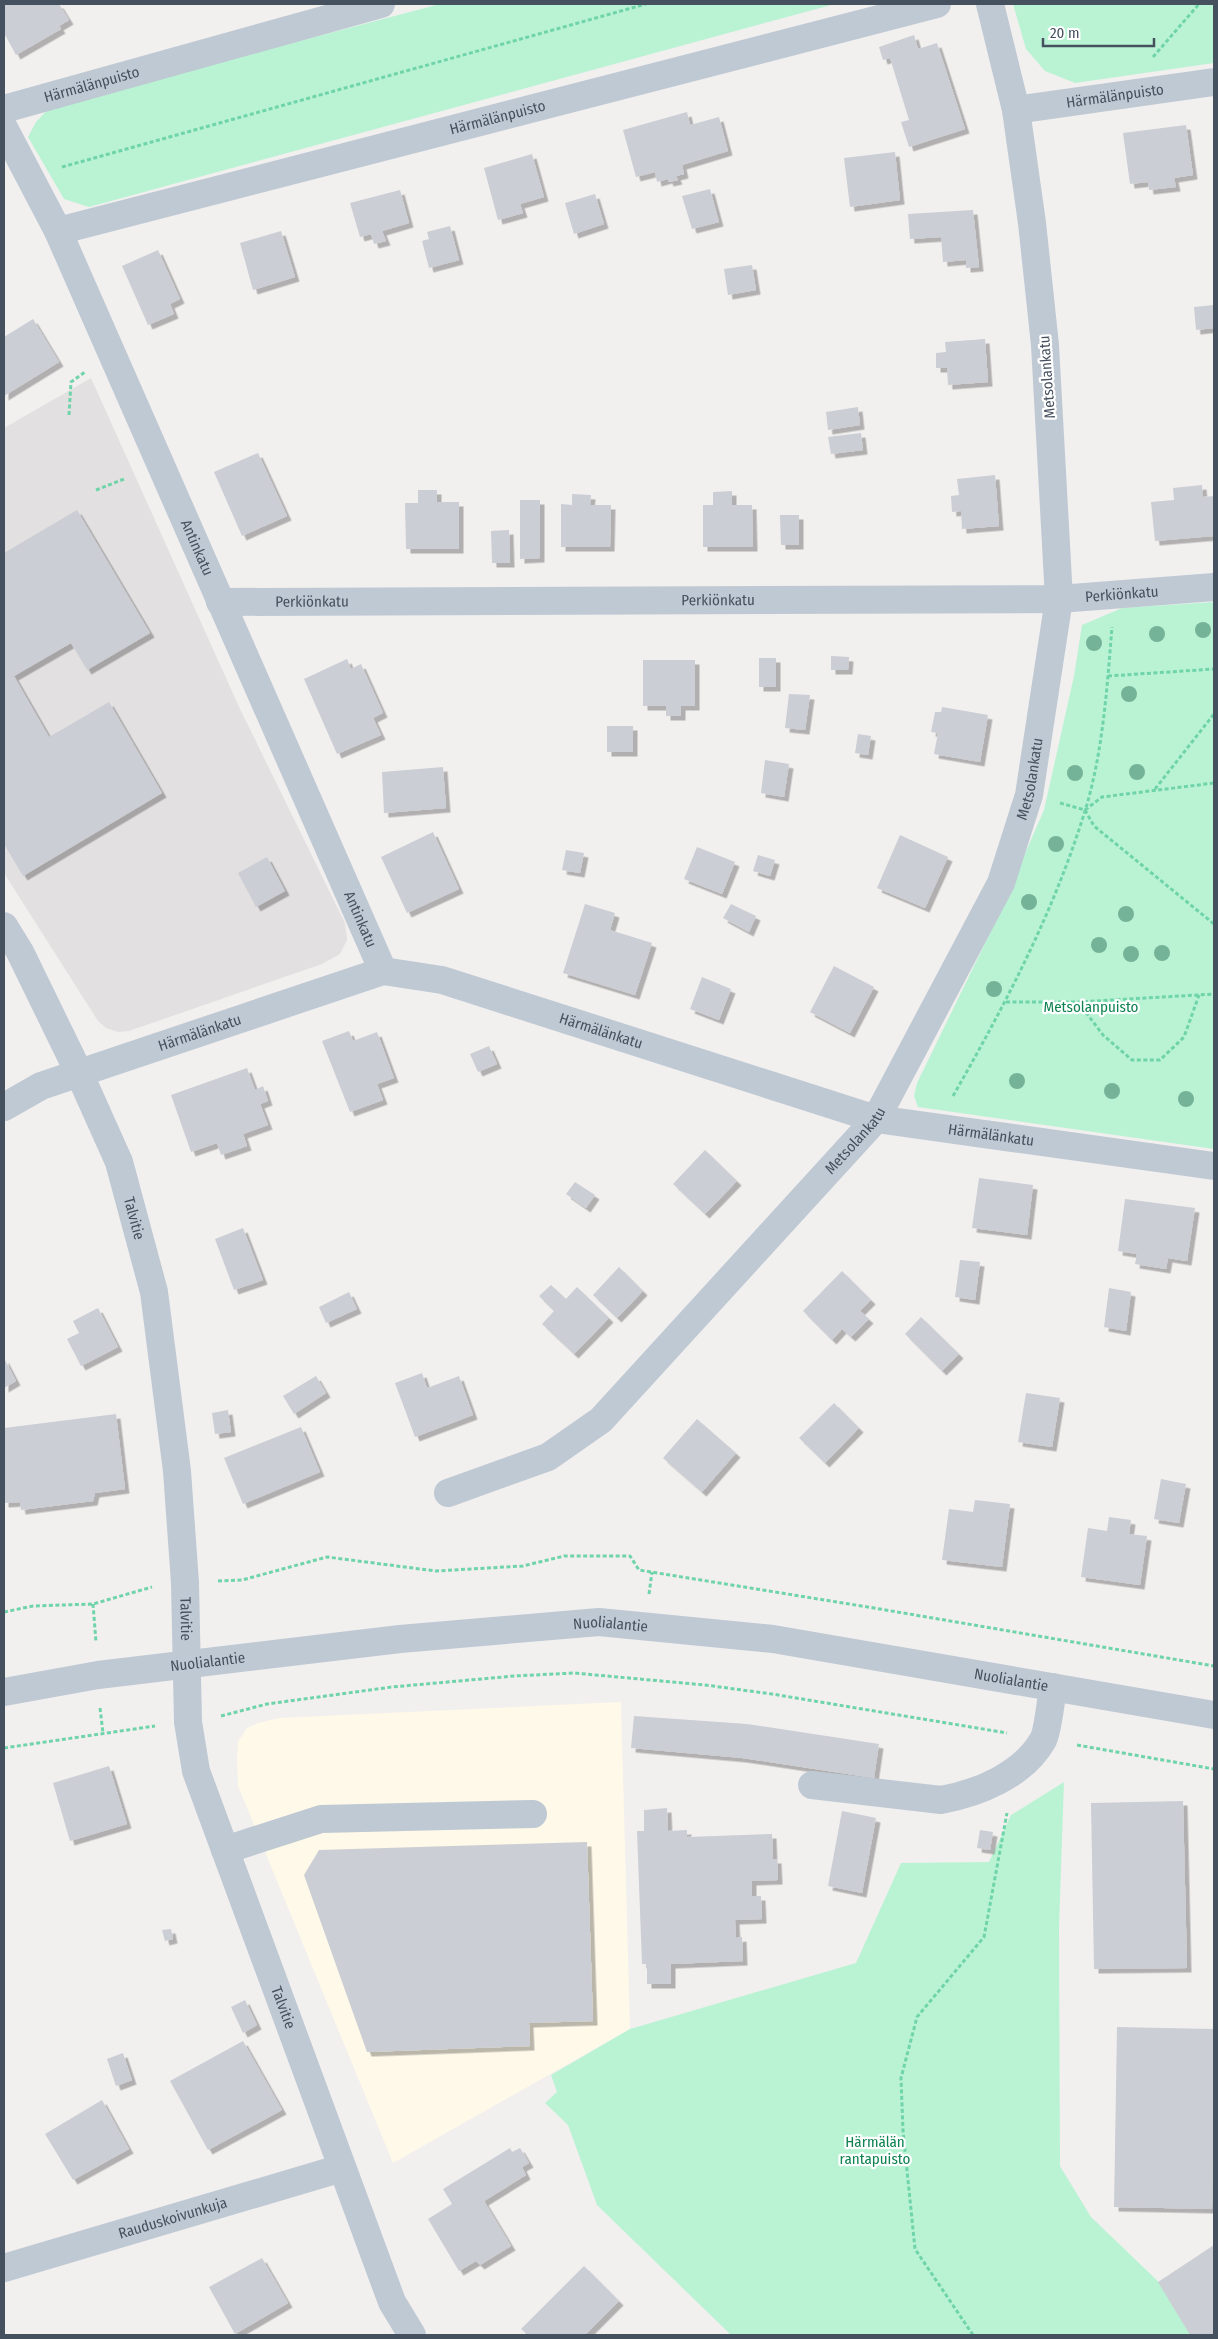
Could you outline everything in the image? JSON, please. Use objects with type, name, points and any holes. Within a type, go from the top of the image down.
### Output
[{"type":"street","name":"Härmälänpuisto","points":[[4,109],[381,4]]},
{"type":"street","name":"Härmälänpuisto","points":[[58,231],[937,4]]},
{"type":"street","name":"Metsolankatu","points":[[448,1493],[548,1457],[601,1420],[876,1119],[1001,883],[1029,795],[1060,599],[1045,345],[1032,223],[1016,110],[990,4]]},
{"type":"street","name":"Härmälänpuisto","points":[[1016,110],[1214,82]]},
{"type":"street","name":"Antinkatu","points":[[4,128],[58,231],[383,971]]},
{"type":"street","name":"Perkiönkatu","points":[[220,602],[1060,599],[1214,587]]},
{"type":"street","name":"Talvitie","points":[[4,926],[20,952],[120,1162],[154,1292],[177,1471],[185,1583],[188,1722],[196,1770],[404,2331]]},
{"type":"street","name":"Härmälänkatu","points":[[4,1107],[41,1086],[80,1075],[383,971],[442,980],[876,1119],[1214,1166]]},
{"type":"street","name":"Nuolialantie","points":[[4,1692],[98,1675],[400,1638],[598,1622],[773,1638],[1214,1715]]},
{"type":"street","points":[[812,1785],[942,1800],[961,1796],[1018,1769],[1043,1740],[1053,1687]]},
{"type":"street","points":[[225,1850],[321,1819],[533,1814]]},
{"type":"street","name":"Rauduskoivunkuja","points":[[4,2268],[342,2168]]},
{"type":"path","points":[[30,176],[646,4]]},
{"type":"path","points":[[1149,92],[1151,59],[1199,4]]},
{"type":"path","points":[[69,415],[71,382],[112,352]]},
{"type":"path","points":[[96,490],[124,478]]},
{"type":"path","points":[[935,1127],[1006,1002],[1049,912],[1085,810],[1098,751],[1108,676],[1115,595]]},
{"type":"path","points":[[1108,676],[1214,669]]},
{"type":"path","points":[[1154,790],[1214,714]]},
{"type":"path","points":[[1085,810],[1102,797],[1214,783]]},
{"type":"path","points":[[1029,795],[1085,810],[1094,826],[1214,924]]},
{"type":"path","points":[[1006,1002],[1078,1002],[1214,994]]},
{"type":"path","points":[[1078,1002],[1103,1035],[1132,1060],[1160,1060],[1184,1037],[1199,995]]},
{"type":"path","points":[[4,1748],[55,1739],[188,1722],[230,1715],[267,1704],[392,1687],[514,1676],[574,1673],[705,1685],[772,1694],[1214,1769]]},
{"type":"path","points":[[973,2335],[915,2249],[903,2131],[900,2078],[917,2016],[984,1937],[1009,1799],[1008,1774]]},
{"type":"shaded area","points":[[91,378],[240,709],[345,923],[347,940],[340,954],[322,964],[129,1031],[118,1032],[106,1028],[98,1021],[4,873],[4,428]]},
{"type":"shaded area","points":[[621,1702],[630,2029],[393,2163],[238,1786],[238,1742],[247,1728],[279,1718]]},
{"type":"green space","points":[[440,4],[835,4],[89,207],[64,199],[28,137],[36,122],[50,107]]},
{"type":"green space","points":[[1013,4],[1214,4],[1214,63],[1075,83],[1045,71],[1026,49]]},
{"type":"green space","name":"Metsolanpuisto","points":[[1214,602],[1214,1149],[918,1107],[914,1096],[917,1083],[992,929],[1044,810],[1074,676],[1082,625],[1122,608]]},
{"type":"green space","name":"Härmälän rantapuisto","points":[[1064,1782],[1059,1927],[1060,2166],[1091,2217],[1214,2335],[731,2335],[597,2205],[568,2125],[545,2103],[557,2092],[551,2075],[630,2029],[856,1963],[901,1863],[989,1862],[1011,1815]]},
{"type":"building","points":[[4,4],[59,4],[69,20],[59,26],[61,29],[16,55],[4,33]]},
{"type":"building","points":[[914,35],[918,49],[937,43],[965,129],[909,147],[901,122],[909,120],[890,58],[883,60],[879,47]]},
{"type":"building","points":[[687,112],[690,125],[719,117],[728,151],[682,165],[684,174],[676,176],[678,180],[669,182],[668,179],[657,182],[655,172],[636,177],[623,130]]},
{"type":"building","points":[[1186,125],[1193,175],[1174,178],[1176,187],[1149,190],[1148,182],[1130,184],[1123,133]]},
{"type":"building","points":[[895,152],[900,200],[850,207],[844,158]]},
{"type":"building","points":[[532,154],[544,197],[520,204],[523,213],[498,220],[484,168]]},
{"type":"building","points":[[710,189],[719,222],[692,229],[682,196]]},
{"type":"building","points":[[400,190],[409,223],[382,231],[386,241],[374,244],[371,234],[360,237],[350,203]]},
{"type":"building","points":[[595,194],[604,224],[574,234],[565,203]]},
{"type":"building","points":[[973,210],[979,267],[966,268],[966,260],[943,262],[941,237],[910,239],[908,214]]},
{"type":"building","points":[[450,226],[459,260],[429,268],[422,241],[429,239],[427,232]]},
{"type":"building","points":[[281,231],[295,277],[253,290],[240,243]]},
{"type":"building","points":[[158,250],[180,299],[170,304],[174,314],[148,325],[122,266]]},
{"type":"building","points":[[752,265],[756,290],[728,295],[724,269]]},
{"type":"building","points":[[1214,305],[1214,328],[1196,330],[1194,307]]},
{"type":"building","points":[[33,319],[59,362],[4,396],[4,337]]},
{"type":"building","points":[[985,339],[988,382],[948,385],[947,368],[936,368],[936,353],[946,352],[945,342]]},
{"type":"building","points":[[858,407],[860,425],[828,430],[826,412]]},
{"type":"building","points":[[861,433],[863,450],[831,454],[828,437]]},
{"type":"building","points":[[258,453],[287,516],[242,536],[214,472]]},
{"type":"building","points":[[995,475],[999,526],[962,529],[961,511],[952,512],[951,496],[959,495],[957,479]]},
{"type":"building","points":[[1202,485],[1203,497],[1214,496],[1214,536],[1155,541],[1151,502],[1174,500],[1173,488]]},
{"type":"building","points":[[418,490],[437,490],[437,502],[459,502],[459,549],[406,549],[405,503],[418,503]]},
{"type":"building","points":[[732,491],[732,505],[752,505],[753,547],[703,547],[703,505],[713,505],[713,492]]},
{"type":"building","points":[[572,494],[591,495],[590,505],[611,505],[610,547],[561,547],[561,504],[572,505]]},
{"type":"building","points":[[520,500],[540,500],[540,558],[520,559]]},
{"type":"building","points":[[77,510],[150,633],[87,670],[71,643],[14,676],[49,737],[109,702],[162,793],[23,876],[4,844],[4,553]]},
{"type":"building","points":[[780,515],[799,515],[799,545],[781,545]]},
{"type":"building","points":[[509,530],[510,563],[492,563],[491,531]]},
{"type":"building","points":[[831,656],[849,657],[848,670],[831,670]]},
{"type":"building","points":[[759,658],[776,658],[776,687],[759,687]]},
{"type":"building","points":[[347,659],[351,669],[361,664],[383,713],[373,718],[381,735],[337,754],[304,679]]},
{"type":"building","points":[[643,660],[695,660],[695,706],[681,706],[681,716],[666,716],[666,706],[643,706]]},
{"type":"building","points":[[789,694],[810,695],[805,730],[785,728]]},
{"type":"building","points":[[942,707],[988,715],[980,762],[934,754],[938,733],[931,732],[935,712],[941,712]]},
{"type":"building","points":[[607,726],[633,726],[633,752],[607,752]]},
{"type":"building","points":[[858,734],[871,736],[868,755],[855,753]]},
{"type":"building","points":[[765,760],[789,764],[784,797],[761,793]]},
{"type":"building","points":[[443,767],[446,808],[384,813],[382,772]]},
{"type":"building","points":[[433,832],[459,889],[407,913],[381,857]]},
{"type":"building","points":[[900,835],[948,857],[925,908],[877,888]]},
{"type":"building","points":[[697,847],[735,862],[722,894],[684,879]]},
{"type":"building","points":[[566,850],[584,853],[580,873],[562,870]]},
{"type":"building","points":[[758,855],[775,860],[770,876],[753,871]]},
{"type":"building","points":[[267,857],[285,891],[256,907],[238,873]]},
{"type":"building","points":[[585,904],[615,913],[610,930],[652,943],[635,995],[563,973]]},
{"type":"building","points":[[731,904],[756,916],[749,932],[723,918]]},
{"type":"building","points":[[834,966],[874,987],[850,1033],[810,1012]]},
{"type":"building","points":[[702,977],[731,989],[719,1020],[690,1009]]},
{"type":"building","points":[[349,1031],[353,1041],[377,1032],[394,1078],[377,1084],[383,1100],[350,1112],[322,1041]]},
{"type":"building","points":[[489,1046],[497,1064],[478,1072],[470,1054]]},
{"type":"building","points":[[247,1068],[255,1090],[263,1086],[268,1101],[260,1104],[268,1125],[243,1134],[247,1146],[221,1155],[217,1143],[191,1152],[171,1095]]},
{"type":"building","points":[[705,1150],[737,1181],[705,1214],[673,1184]]},
{"type":"building","points":[[979,1178],[1033,1185],[1027,1235],[972,1228]]},
{"type":"building","points":[[575,1182],[595,1195],[586,1208],[566,1194]]},
{"type":"building","points":[[1125,1199],[1195,1208],[1187,1261],[1168,1258],[1166,1269],[1135,1264],[1137,1254],[1118,1251]]},
{"type":"building","points":[[243,1228],[263,1280],[234,1290],[215,1239]]},
{"type":"building","points":[[960,1260],[980,1262],[975,1300],[955,1297]]},
{"type":"building","points":[[619,1267],[643,1291],[617,1318],[593,1295]]},
{"type":"building","points":[[842,1271],[871,1300],[860,1311],[869,1319],[851,1337],[842,1329],[832,1340],[803,1311]]},
{"type":"building","points":[[551,1285],[566,1299],[577,1287],[609,1318],[574,1354],[542,1324],[554,1311],[539,1296]]},
{"type":"building","points":[[1109,1288],[1131,1292],[1126,1331],[1104,1327]]},
{"type":"building","points":[[349,1292],[357,1309],[326,1323],[319,1307]]},
{"type":"building","points":[[98,1308],[118,1347],[81,1366],[67,1339],[79,1333],[73,1321]]},
{"type":"building","points":[[921,1317],[959,1354],[942,1371],[905,1334]]},
{"type":"building","points":[[4,1358],[16,1381],[4,1388]]},
{"type":"building","points":[[422,1373],[427,1388],[459,1376],[473,1415],[415,1437],[395,1383]]},
{"type":"building","points":[[316,1376],[326,1393],[294,1414],[283,1396]]},
{"type":"building","points":[[1026,1393],[1060,1398],[1052,1447],[1018,1442]]},
{"type":"building","points":[[834,1403],[859,1428],[825,1463],[799,1438]]},
{"type":"building","points":[[228,1410],[231,1432],[215,1434],[212,1413]]},
{"type":"building","points":[[116,1414],[125,1489],[95,1493],[93,1501],[21,1510],[20,1502],[4,1503],[4,1428]]},
{"type":"building","points":[[697,1419],[736,1453],[702,1492],[663,1458]]},
{"type":"building","points":[[301,1427],[320,1472],[243,1504],[224,1458]]},
{"type":"building","points":[[1161,1479],[1186,1484],[1179,1523],[1154,1519]]},
{"type":"building","points":[[975,1500],[1010,1504],[1002,1567],[942,1560],[949,1509],[973,1512]]},
{"type":"building","points":[[1109,1517],[1131,1520],[1129,1534],[1147,1536],[1140,1585],[1081,1577],[1088,1528],[1107,1531]]},
{"type":"building","points":[[634,1716],[747,1724],[879,1744],[874,1778],[742,1758],[631,1748]]},
{"type":"building","points":[[109,1766],[127,1824],[70,1841],[53,1783]]},
{"type":"building","points":[[1183,1801],[1187,1968],[1094,1969],[1091,1803]]},
{"type":"building","points":[[667,1808],[668,1831],[687,1830],[687,1837],[772,1834],[773,1859],[777,1859],[778,1880],[752,1881],[752,1896],[761,1896],[762,1919],[735,1920],[736,1938],[742,1937],[743,1961],[671,1964],[671,1984],[647,1984],[647,1964],[642,1964],[637,1831],[644,1831],[644,1810]]},
{"type":"building","points":[[842,1811],[876,1818],[862,1893],[828,1886]]},
{"type":"building","points":[[980,1830],[993,1832],[990,1850],[977,1848]]},
{"type":"building","points":[[587,1842],[593,2021],[529,2023],[530,2046],[367,2052],[304,1875],[319,1850]]},
{"type":"building","points":[[171,1929],[173,1939],[165,1941],[162,1930]]},
{"type":"building","points":[[245,2000],[257,2025],[243,2033],[231,2007]]},
{"type":"building","points":[[1117,2027],[1214,2029],[1212,2209],[1114,2207]]},
{"type":"building","points":[[243,2041],[282,2110],[208,2150],[170,2081]]},
{"type":"building","points":[[123,2053],[132,2080],[116,2086],[107,2059]]},
{"type":"building","points":[[102,2100],[129,2149],[73,2180],[45,2134]]},
{"type":"building","points":[[510,2148],[512,2152],[520,2148],[529,2163],[522,2167],[526,2175],[484,2201],[511,2246],[480,2265],[476,2261],[459,2271],[428,2219],[452,2204],[443,2189]]},
{"type":"building","points":[[1214,2245],[1214,2335],[1190,2335],[1158,2282]]},
{"type":"building","points":[[262,2258],[288,2303],[235,2334],[209,2287]]},
{"type":"building","points":[[584,2266],[619,2301],[585,2335],[528,2335],[521,2329]]}]
